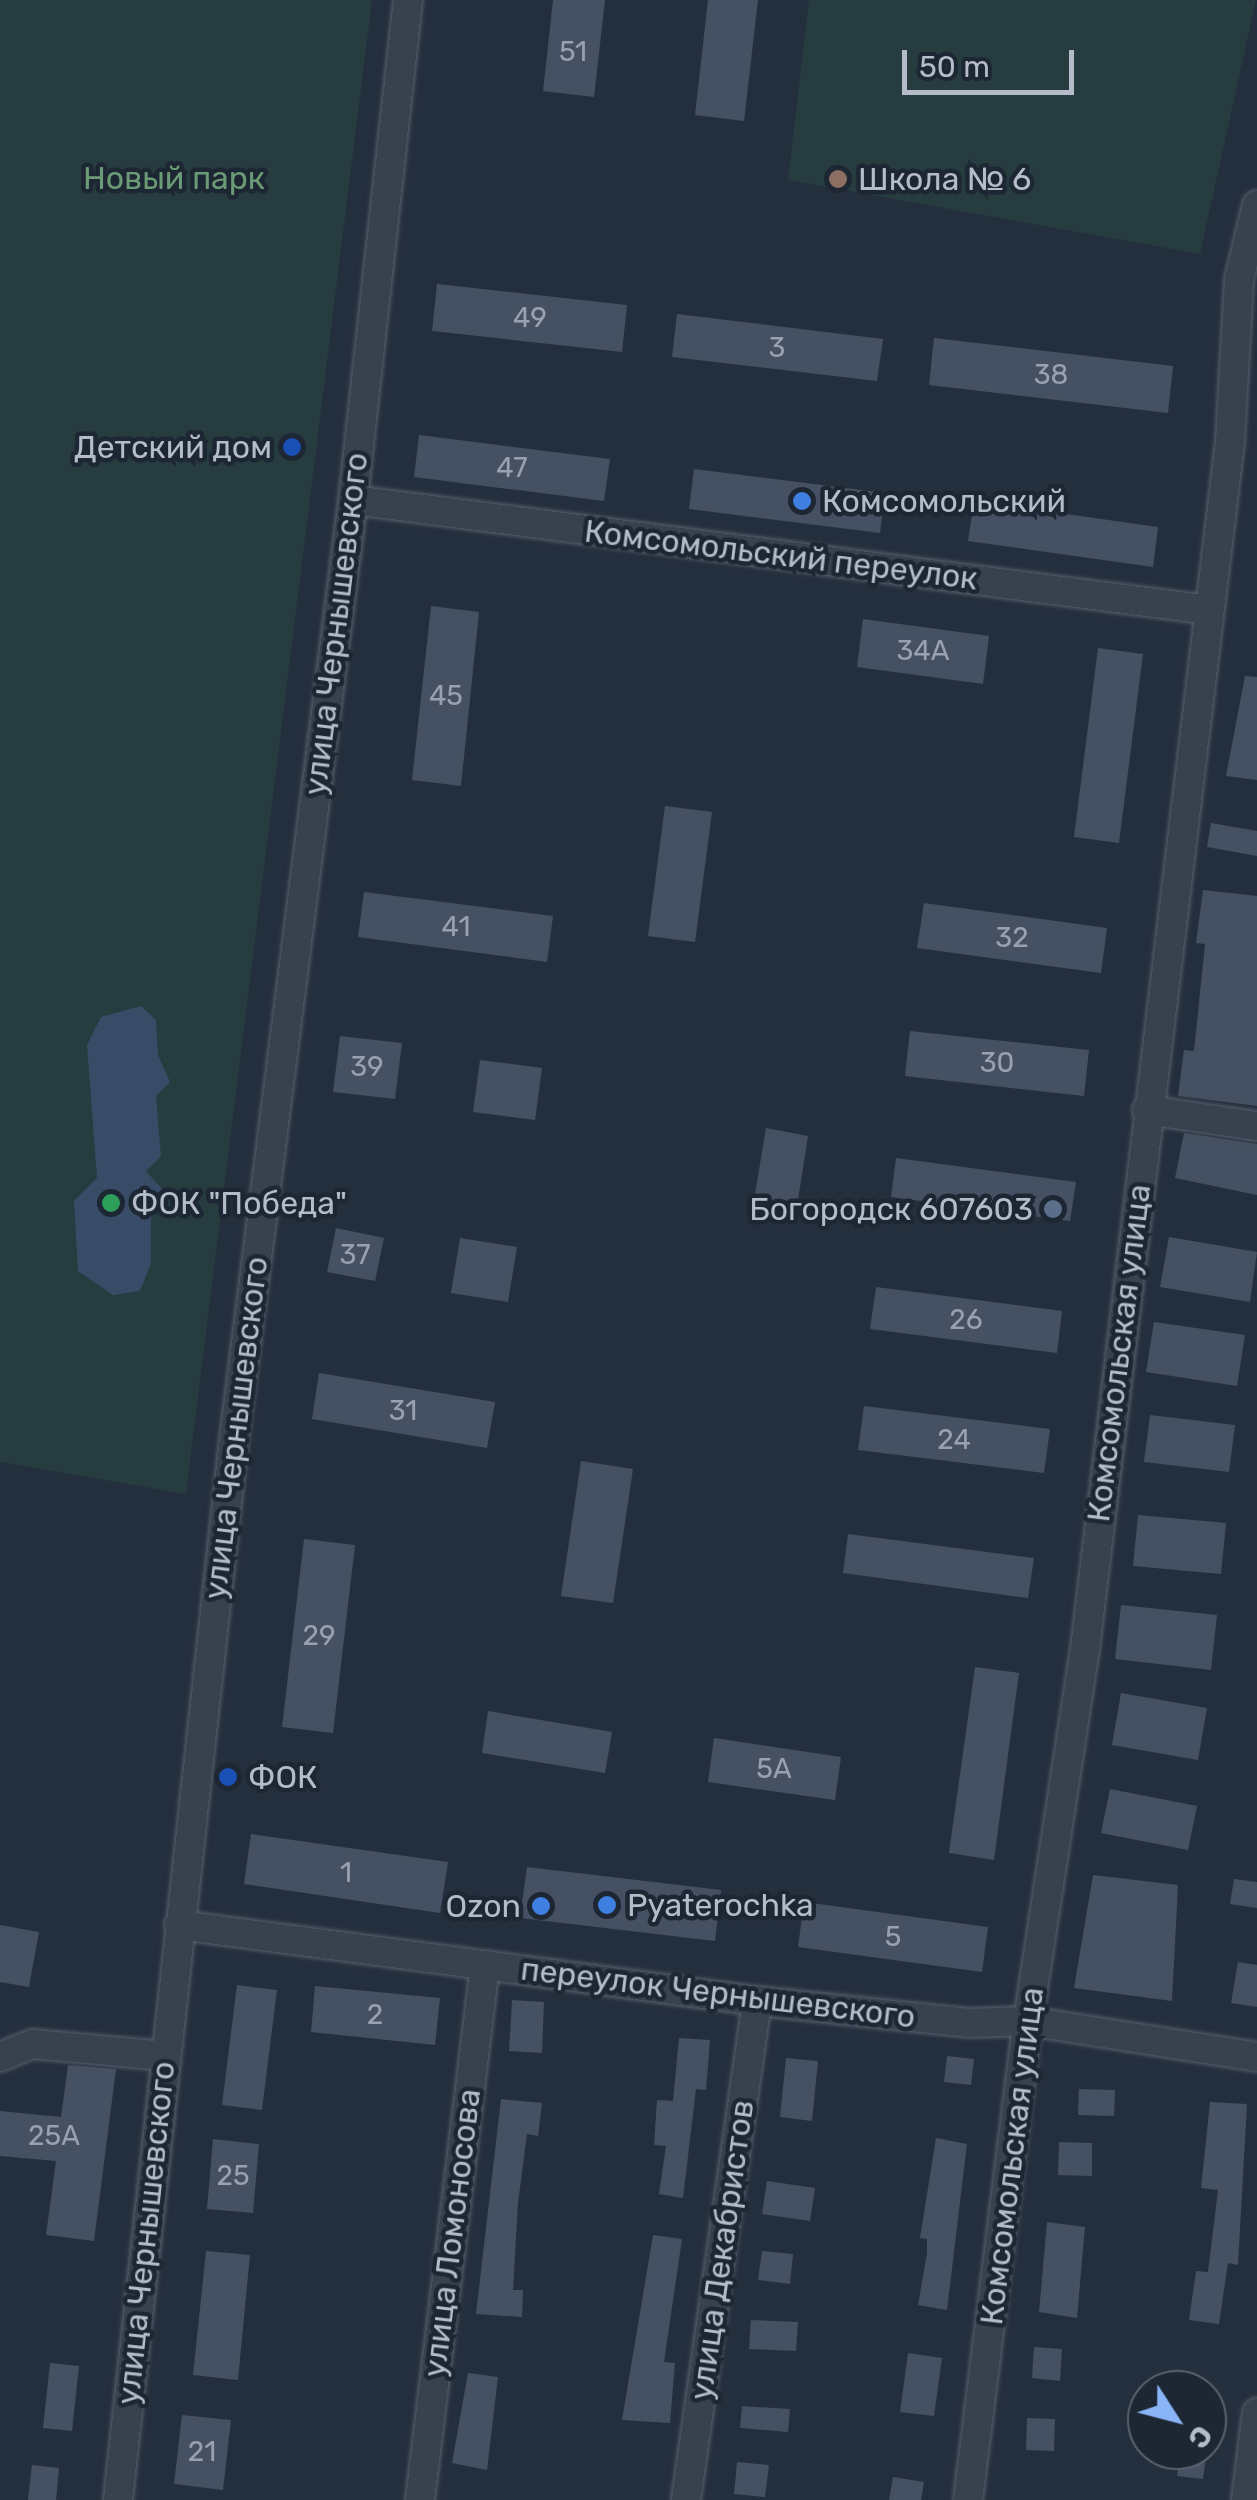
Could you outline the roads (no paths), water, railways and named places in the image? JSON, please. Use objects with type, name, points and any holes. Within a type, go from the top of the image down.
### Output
[{"type":"street","name":"улица Чернышевского","points":[[118,2500],[179,1925],[354,500],[408,0]]},
{"type":"street","name":"Комсомольская улица","points":[[968,2500],[1028,2022],[1085,1649],[1230,442],[1239,280],[1257,205]]},
{"type":"street","name":"Комсомольский переулок","points":[[354,500],[1209,610]]},
{"type":"street","points":[[1147,1110],[1257,1126]]},
{"type":"street","name":"переулок Чернышевского","points":[[179,1925],[757,2001],[970,2023],[1028,2022],[1257,2058]]},
{"type":"street","name":"улица Ломоносова","points":[[420,2500],[484,1965]]},
{"type":"street","name":"улица Декабристов","points":[[686,2500],[757,2001]]},
{"type":"street","points":[[0,2057],[33,2044],[165,2056]]},
{"type":"street","points":[[1246,2500],[1257,2413]]},
{"type":"water","points":[[141,1006],[156,1020],[158,1055],[170,1082],[156,1096],[161,1156],[146,1171],[168,1196],[151,1214],[151,1263],[140,1291],[113,1295],[78,1271],[74,1201],[97,1178],[87,1045],[101,1017]]},
{"type":"place","name":"Школа № 6","points":[[838,179]]},
{"type":"place","name":"Детский дом","points":[[292,447]]},
{"type":"place","name":"Комсомольский","points":[[802,501]]},
{"type":"place","name":"ФОК \"Победа\"","points":[[111,1203]]},
{"type":"place","name":"Богородск 607603","points":[[1053,1209]]},
{"type":"place","name":"ФОК","points":[[228,1777]]},
{"type":"place","name":"Pyaterochka","points":[[607,1905]]},
{"type":"place","name":"Ozon","points":[[541,1906]]},
{"type":"park label","name":"Новый парк","points":[[174,178]]}]
